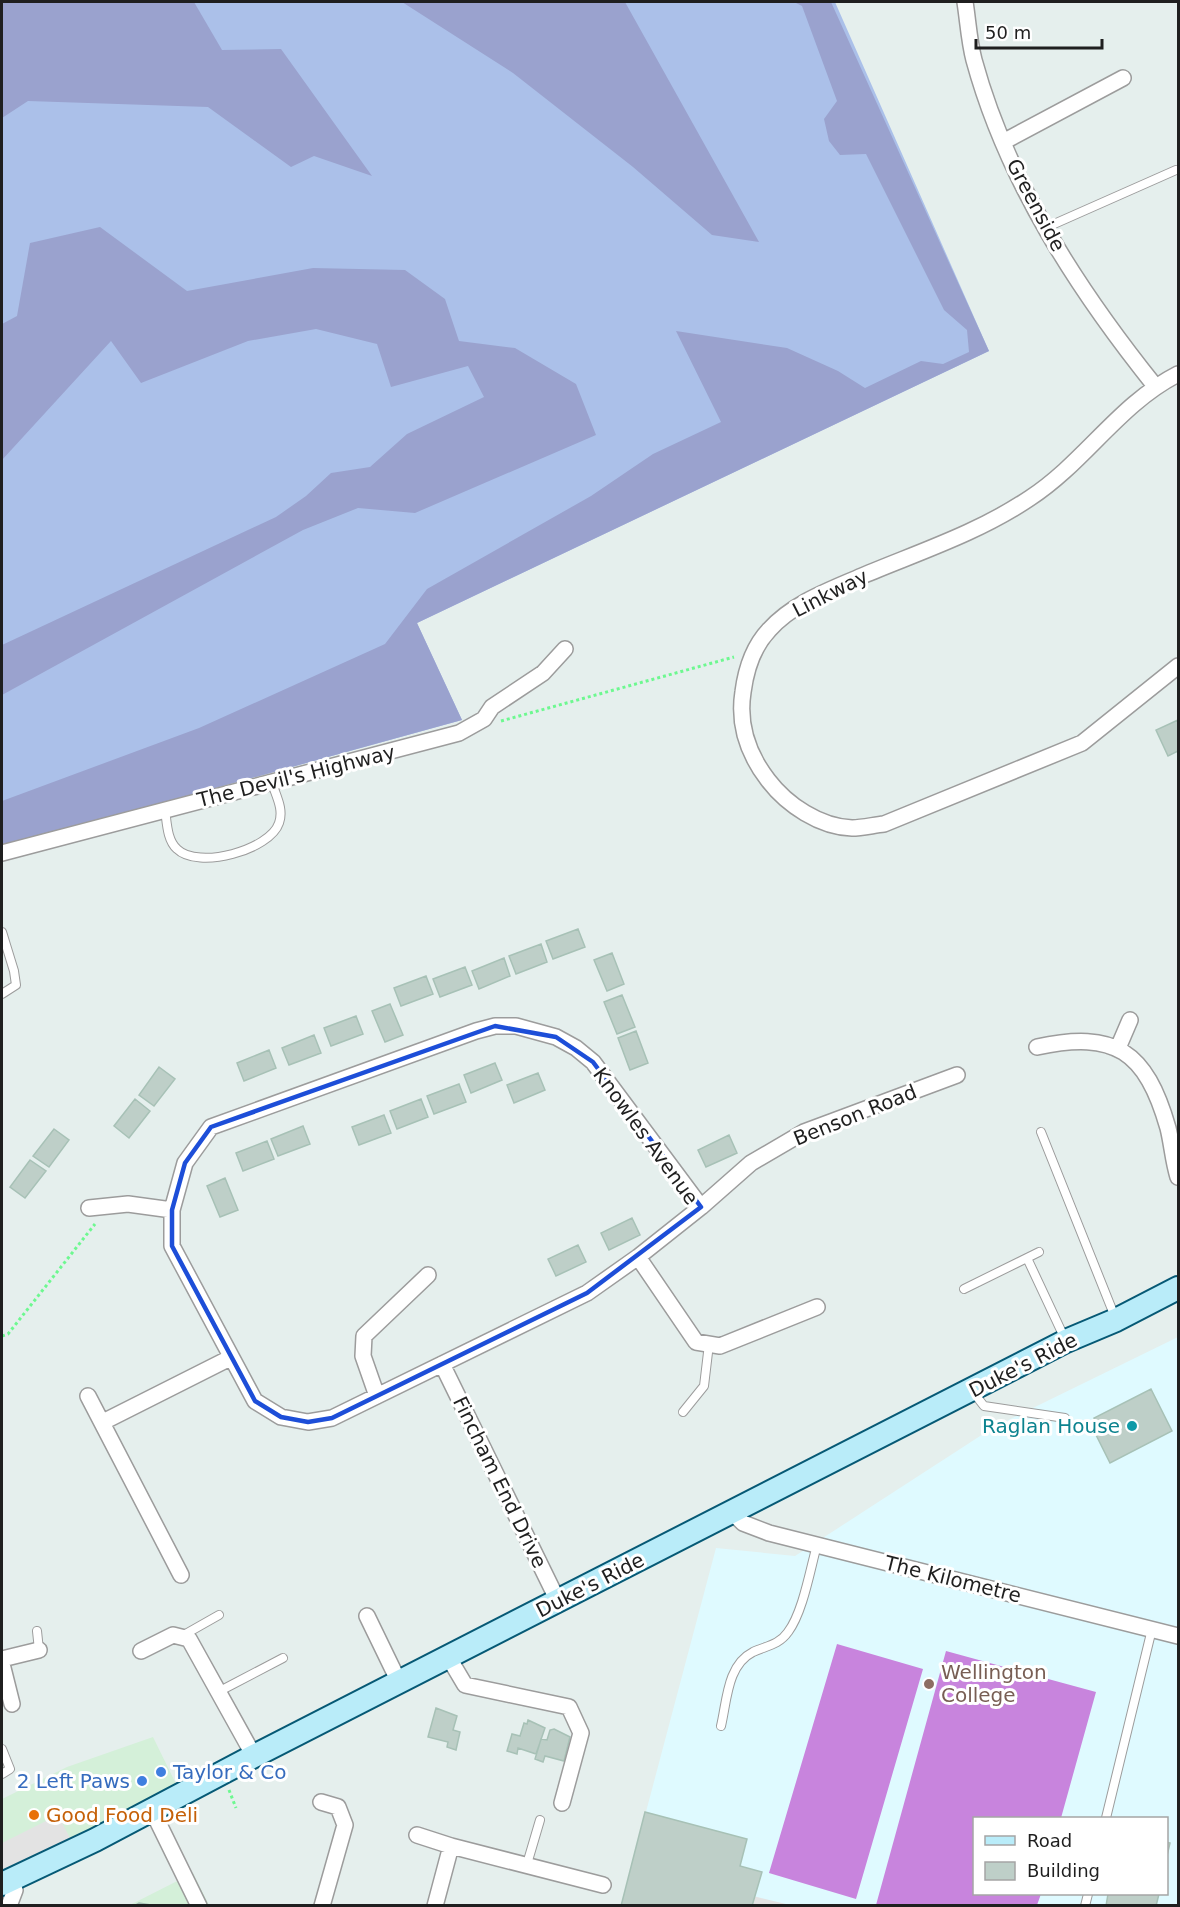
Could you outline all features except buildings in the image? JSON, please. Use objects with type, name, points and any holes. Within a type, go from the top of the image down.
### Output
[{"type":"main road","name":"Duke's Ride","points":[[6,1882],[152,1810],[1066,1341],[1116,1320],[1179,1288]]},
{"type":"street","name":"Greenside","points":[[965,2],[974,60],[1003,142],[1045,228],[1106,325],[1155,386]]},
{"type":"street","points":[[1003,142],[1123,78]]},
{"type":"street","name":"Linkway","points":[[1179,374],[1155,386],[1132,403],[1032,497],[984,526],[820,594],[793,610],[769,630],[753,652],[741,705],[742,727],[750,751],[778,793],[795,807],[816,818],[852,828],[884,824],[1082,743],[1179,666]]},
{"type":"street","name":"The Devil's Highway","points":[[2,853],[165,808],[272,783],[459,733],[484,718],[492,707],[543,673],[565,649]]},
{"type":"street","points":[[1118,1048],[1130,1020]]},
{"type":"street","name":"Knowles Avenue","points":[[495,1026],[516,1026],[556,1037],[593,1062],[701,1207],[638,1257],[587,1293],[332,1418],[308,1422],[282,1417],[255,1401],[172,1246],[172,1210],[185,1163],[210,1126],[495,1026]]},
{"type":"street","points":[[1037,1047],[1084,1040],[1118,1048],[1136,1061],[1156,1092],[1168,1129],[1179,1177]]},
{"type":"street","name":"Benson Road","points":[[701,1207],[751,1163],[804,1132],[957,1075]]},
{"type":"street","points":[[89,1208],[128,1204],[172,1210]]},
{"type":"street","points":[[638,1257],[696,1342],[720,1346],[817,1307]]},
{"type":"street","points":[[377,1396],[363,1356],[364,1336],[428,1275]]},
{"type":"street","points":[[103,1422],[230,1358]]},
{"type":"street","name":"Fincham End Drive","points":[[442,1364],[558,1601]]},
{"type":"street","points":[[88,1396],[180,1575]]},
{"type":"street","name":"The Kilometre","points":[[732,1512],[743,1523],[817,1545],[1179,1636]]},
{"type":"street","points":[[367,1616],[399,1682]]},
{"type":"street","points":[[141,1651],[173,1635],[189,1639],[254,1756]]},
{"type":"street","points":[[12,1704],[2,1662],[39,1650]]},
{"type":"street","points":[[449,1658],[465,1685],[569,1707],[581,1733],[562,1803]]},
{"type":"street","points":[[321,1802],[338,1807],[345,1825],[322,1905]]},
{"type":"street","points":[[152,1810],[199,1905]]},
{"type":"street","points":[[417,1835],[603,1885]]},
{"type":"street","points":[[435,1905],[451,1846]]},
{"type":"street","points":[[6,1882],[15,1890],[9,1905]]},
{"type":"lane","points":[[1045,228],[1176,170]]},
{"type":"lane","points":[[165,808],[170,838],[176,849],[200,860],[215,858],[242,851],[270,836],[279,825],[281,811],[272,783]]},
{"type":"lane","points":[[2,932],[16,985],[2,994]]},
{"type":"lane","points":[[1041,1132],[1116,1320]]},
{"type":"lane","points":[[964,1289],[1039,1252]]},
{"type":"lane","points":[[1027,1258],[1066,1341]]},
{"type":"lane","points":[[683,1412],[704,1386],[709,1344]]},
{"type":"lane","points":[[973,1390],[984,1406],[1065,1418]]},
{"type":"lane","points":[[722,1726],[734,1670],[751,1653],[775,1645],[789,1632],[817,1545]]},
{"type":"lane","points":[[181,1637],[219,1615]]},
{"type":"lane","points":[[1106,1817],[1152,1629]]},
{"type":"lane","points":[[37,1631],[39,1650]]},
{"type":"lane","points":[[218,1692],[283,1658]]},
{"type":"lane","points":[[2,1749],[10,1769],[2,1773]]},
{"type":"lane","points":[[528,1864],[540,1820]]},
{"type":"path","points":[[484,718],[502,721],[753,652]]},
{"type":"path","points":[[2,1336],[8,1334],[109,1206]]},
{"type":"path","points":[[227,1785],[236,1808]]},
{"type":"highlighted area","points":[[495,1026],[556,1037],[593,1062],[701,1207],[587,1293],[332,1418],[308,1422],[281,1417],[255,1401],[172,1246],[172,1210],[185,1163],[211,1127]]},
{"type":"shaded area","points":[[2,2],[835,2],[989,351],[417,623],[462,720],[2,847]]},
{"type":"shaded area","points":[[2,2],[194,2],[222,50],[281,49],[372,176],[314,156],[291,167],[208,107],[28,101],[2,118]]},
{"type":"shaded area","points":[[402,2],[625,2],[759,242],[712,235],[633,167],[513,73]]},
{"type":"shaded area","points":[[794,2],[831,2],[989,351],[417,623],[462,720],[2,847],[2,801],[199,728],[385,644],[427,589],[591,496],[653,454],[721,422],[676,331],[787,348],[838,371],[865,388],[921,361],[943,364],[969,352],[967,330],[944,310],[866,154],[840,155],[829,141],[824,119],[837,101],[802,6]]},
{"type":"shaded area","points":[[100,227],[187,291],[313,268],[405,270],[445,299],[459,341],[515,348],[576,384],[596,435],[415,513],[358,508],[303,530],[2,695],[2,645],[276,517],[306,496],[331,473],[370,467],[407,434],[484,397],[468,366],[391,387],[377,344],[316,329],[248,341],[141,383],[111,341],[2,460],[2,324],[17,316],[30,243]]},
{"type":"shaded area","name":"Wellington College","points":[[1178,1337],[1178,1905],[621,1906],[716,1548],[795,1556],[994,1427]]},
{"type":"shaded area","points":[[837,1644],[923,1669],[856,1899],[769,1873]]},
{"type":"shaded area","points":[[946,1651],[1096,1692],[1061,1817],[973,1817],[973,1895],[1041,1895],[1037,1905],[876,1905]]},
{"type":"shaded area","points":[[153,1737],[178,1788],[2,1874],[2,1799],[67,1767]]},
{"type":"shaded area","points":[[58,1815],[70,1838],[2,1874],[2,1843]]},
{"type":"shaded area","points":[[193,1873],[209,1905],[128,1906]]},
{"type":"shaded area","points":[[753,1896],[790,1905],[751,1906]]},
{"type":"place","name":"Raglan House","points":[[1132,1426]]},
{"type":"place","name":"Wellington College","points":[[929,1684]]},
{"type":"place","name":"Taylor & Co","points":[[161,1772]]},
{"type":"place","name":"2 Left Paws","points":[[142,1781]]},
{"type":"place","name":"Good Food Deli","points":[[34,1815]]}]
